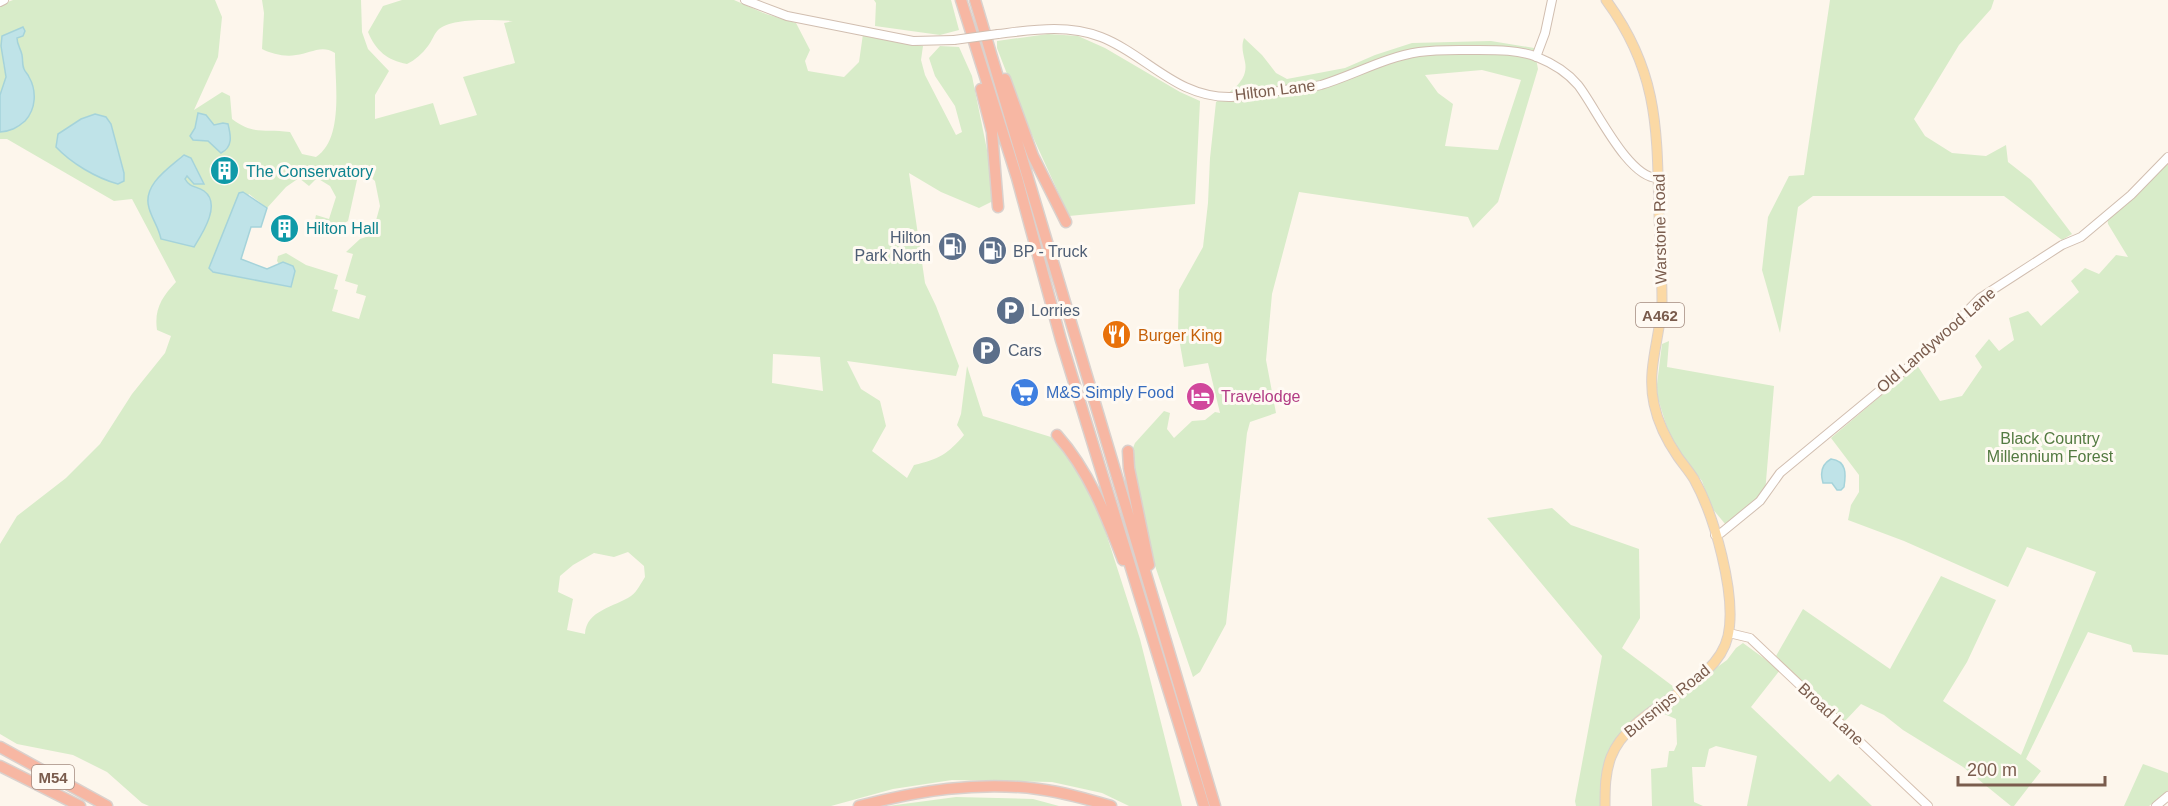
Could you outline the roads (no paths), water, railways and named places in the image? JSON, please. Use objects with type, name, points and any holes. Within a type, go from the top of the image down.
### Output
[{"type":"highway","points":[[960,0],[992,132],[998,207]]},
{"type":"highway","points":[[960,0],[1020,188],[1061,340],[1215,806]]},
{"type":"highway","points":[[976,0],[1160,643],[1204,806]]},
{"type":"highway","points":[[976,0],[1033,156],[1066,222]]},
{"type":"highway","points":[[1057,435],[1073,453],[1101,502],[1160,643]]},
{"type":"highway","points":[[1128,451],[1129,468],[1160,643]]},
{"type":"highway","name":"M54","points":[[0,747],[105,806]]},
{"type":"highway","name":"M54","points":[[0,754],[48,780],[105,806]]},
{"type":"highway","name":"M54","points":[[0,766],[80,806]]},
{"type":"highway","points":[[0,774],[74,806]]},
{"type":"highway","points":[[859,806],[934,790],[1000,786],[1075,795],[1111,806]]},
{"type":"main road","name":"Warstone Road","points":[[1606,0],[1634,44],[1648,81],[1656,117],[1662,300],[1653,362],[1654,402],[1667,440],[1694,480],[1715,535],[1726,575],[1730,603],[1729,633]]},
{"type":"main road","name":"Bursnips Road","points":[[1605,806],[1607,768],[1617,744],[1642,719],[1715,663],[1729,633]]},
{"type":"main road","name":"Broad Lane","points":[[1729,633],[1750,638],[1928,806]]},
{"type":"street","points":[[0,2],[4,0]]},
{"type":"street","name":"Hilton Lane","points":[[745,0],[787,16],[904,39],[954,40],[1047,28],[1075,29],[1102,37],[1164,76],[1195,91],[1229,97],[1318,86],[1420,51],[1515,51],[1536,57],[1561,69],[1573,80],[1618,146],[1648,177],[1658,178]]},
{"type":"street","points":[[1536,57],[1545,33],[1552,0]]},
{"type":"street","name":"Old Landywood Lane","points":[[1715,535],[1721,533],[1760,501],[1780,473],[1929,349],[1980,298],[2062,245],[2081,237],[2131,195],[2168,157]]},
{"type":"street","points":[[2156,806],[2168,796]]},
{"type":"water","points":[[23,27],[25,31],[23,36],[17,40],[23,67],[32,82],[33,105],[25,121],[11,130],[0,132],[0,95],[6,77],[1,46],[2,36]]},
{"type":"water","points":[[198,113],[206,115],[214,125],[228,124],[230,141],[225,151],[221,153],[208,141],[193,140],[190,136],[195,128]]},
{"type":"water","points":[[95,114],[106,117],[111,124],[124,173],[124,181],[118,184],[84,169],[56,147],[58,134],[81,119]]},
{"type":"water","points":[[184,155],[191,158],[204,184],[194,184],[187,176],[185,179],[191,185],[204,191],[211,203],[209,219],[194,247],[161,239],[150,212],[148,200],[149,192],[158,178]]},
{"type":"water","points":[[243,192],[267,208],[261,227],[251,227],[241,259],[267,269],[283,262],[293,266],[295,271],[291,287],[213,272],[209,268],[239,193]]},
{"type":"water","points":[[1831,459],[1843,465],[1845,477],[1844,487],[1841,490],[1837,490],[1832,483],[1823,483],[1822,469]]},
{"type":"place","name":"The Conservatory","points":[[225,171]]},
{"type":"place","name":"Hilton Hall","points":[[285,228]]},
{"type":"place","name":"Hilton Park North","points":[[952,246]]},
{"type":"place","name":"BP - Truck","points":[[992,251]]},
{"type":"place","name":"Lorries","points":[[1010,310]]},
{"type":"place","name":"Burger King","points":[[1117,335]]},
{"type":"place","name":"Cars","points":[[987,350]]},
{"type":"place","name":"M&S Simply Food","points":[[1025,392]]},
{"type":"place","name":"Travelodge","points":[[1200,396]]},
{"type":"park label","name":"Black Country Millennium Forest","points":[[2050,447]]}]
